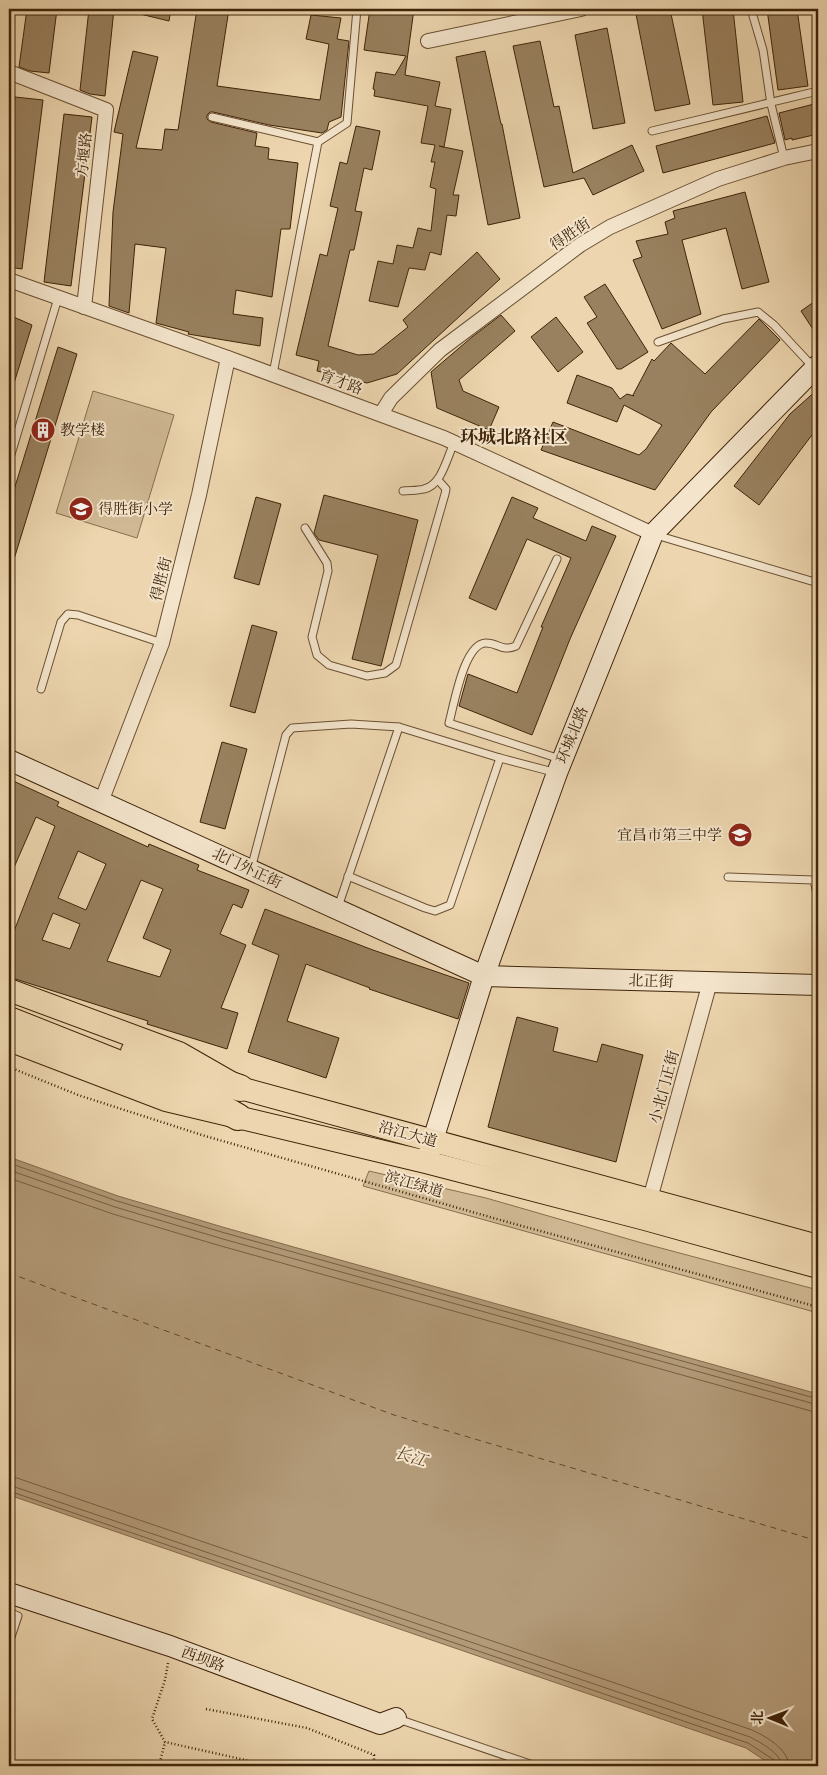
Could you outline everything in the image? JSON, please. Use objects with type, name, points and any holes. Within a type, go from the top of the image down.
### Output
[{"type":"highway","points":[[9,1007],[240,1088]]},
{"type":"highway","points":[[9,1020],[203,1097],[238,1117]]},
{"type":"main road","name":"环城北路","points":[[426,1162],[484,976],[560,766],[653,534],[816,367]]},
{"type":"main road","name":"北门外正街","points":[[9,760],[484,976]]},
{"type":"main road","name":"北正街","points":[[484,976],[818,985]]},
{"type":"main road","name":"沿江大道","points":[[9,990],[180,1053],[240,1088],[818,1246]]},
{"type":"main road","name":"沿江大道","points":[[9,1040],[166,1100],[426,1162],[645,1219],[818,1267]]},
{"type":"main road","name":"西坝路","points":[[9,1593],[170,1646],[380,1724],[396,1718]]},
{"type":"street","points":[[428,42],[581,9]]},
{"type":"street","name":"方堰路","points":[[9,72],[106,110],[84,307]]},
{"type":"street","name":"得胜街","points":[[381,414],[392,398],[440,350],[580,245],[627,219],[718,179],[784,158],[818,152]]},
{"type":"street","name":"育才路","points":[[9,280],[381,414],[454,443],[653,534]]},
{"type":"street","name":"得胜街","points":[[100,802],[162,643],[199,495],[228,358]]},
{"type":"street","name":"小北门正街","points":[[650,1199],[710,982]]},
{"type":"lane","points":[[273,374],[318,142],[347,123],[357,9]]},
{"type":"lane","points":[[751,9],[763,50],[771,104],[784,158]]},
{"type":"lane","points":[[652,131],[771,104],[818,91]]},
{"type":"lane","points":[[212,117],[318,142]]},
{"type":"lane","points":[[9,461],[58,298]]},
{"type":"lane","points":[[658,342],[723,319],[758,312],[774,325],[816,367]]},
{"type":"lane","points":[[403,491],[431,487],[438,480],[454,443]]},
{"type":"lane","points":[[305,528],[327,563],[328,571],[312,637],[318,655],[324,662],[330,665],[367,676],[385,673],[396,665],[445,494],[446,489],[438,480]]},
{"type":"lane","points":[[653,534],[818,582]]},
{"type":"lane","points":[[558,559],[516,646],[508,649],[486,643],[474,648],[467,658],[449,723],[560,766]]},
{"type":"lane","points":[[40,689],[61,622],[68,614],[78,615],[162,643]]},
{"type":"lane","points":[[251,870],[286,735],[292,728],[351,724],[399,727],[500,758],[560,766]]},
{"type":"lane","points":[[337,909],[399,727]]},
{"type":"lane","points":[[348,876],[435,911],[450,905],[500,758]]},
{"type":"lane","points":[[728,877],[814,880],[818,899]]},
{"type":"lane","points":[[818,927],[818,985]]},
{"type":"lane","points":[[9,1612],[18,1616],[9,1643]]},
{"type":"lane","points":[[396,1718],[536,1766]]},
{"type":"path","name":"滨江绿道","points":[[9,1067],[78,1095],[205,1136],[484,1216],[818,1307]]},
{"type":"path","points":[[159,1766],[165,1742],[152,1719],[165,1680],[170,1646]]},
{"type":"path","points":[[206,1709],[307,1728],[374,1755],[374,1766]]},
{"type":"path","points":[[165,1742],[272,1766]]},
{"type":"shaded area","points":[[93,391],[174,415],[137,538],[56,513]]},
{"type":"shaded area","points":[[369,1171],[486,1198],[642,1243],[818,1290],[818,1313],[363,1186]]},
{"type":"water","name":"长江","points":[[9,1157],[118,1196],[226,1228],[818,1394],[818,1766],[776,1766],[770,1764],[746,1748],[9,1495]]},
{"type":"building","points":[[27,9],[57,9],[49,73],[30,71],[19,67]]},
{"type":"building","points":[[89,9],[114,9],[105,96],[90,94],[80,90]]},
{"type":"building","points":[[136,9],[171,9],[169,21],[136,13]]},
{"type":"building","points":[[197,9],[229,9],[217,86],[320,100],[329,44],[306,39],[311,15],[341,18],[337,39],[349,41],[341,117],[329,122],[327,130],[322,133],[269,125],[213,112],[207,115],[207,119],[211,122],[257,133],[255,146],[269,148],[268,159],[298,163],[290,229],[281,229],[272,297],[236,290],[233,314],[263,318],[260,346],[188,334],[189,332],[156,323],[166,248],[135,244],[129,313],[109,306],[113,212],[123,134],[114,132],[133,51],[158,57],[136,148],[162,150],[165,129],[178,130]]},
{"type":"building","points":[[370,9],[414,9],[405,75],[440,82],[435,106],[451,109],[444,147],[439,146],[463,151],[453,195],[459,195],[456,216],[447,215],[441,255],[430,252],[425,270],[409,268],[398,307],[369,301],[378,261],[393,264],[397,245],[413,248],[418,228],[431,231],[436,189],[430,187],[435,162],[431,162],[435,145],[421,143],[428,106],[374,96],[375,90],[373,89],[376,72],[395,75],[406,56],[364,50]]},
{"type":"building","points":[[635,9],[670,9],[690,104],[655,111]]},
{"type":"building","points":[[702,9],[733,9],[743,102],[713,105]]},
{"type":"building","points":[[767,9],[797,9],[808,86],[778,90]]},
{"type":"building","points":[[607,28],[625,123],[593,129],[575,35]]},
{"type":"building","points":[[540,41],[554,107],[559,106],[573,173],[632,145],[644,171],[593,195],[584,178],[544,187],[513,46]]},
{"type":"building","points":[[485,51],[502,124],[520,218],[488,225],[456,57]]},
{"type":"building","points":[[15,97],[43,100],[22,269],[9,267],[9,145]]},
{"type":"building","points":[[818,103],[818,134],[785,140],[779,113]]},
{"type":"building","points":[[64,114],[92,117],[71,286],[44,282]]},
{"type":"building","points":[[767,116],[775,143],[663,173],[656,146]]},
{"type":"building","points":[[356,126],[380,131],[372,170],[364,168],[355,211],[362,212],[354,250],[350,250],[328,346],[358,355],[374,354],[408,327],[403,320],[477,252],[500,279],[397,374],[367,383],[317,371],[319,361],[296,355],[320,254],[327,256],[338,208],[330,206],[340,162],[347,164]]},
{"type":"building","points":[[745,192],[769,282],[742,289],[726,228],[682,240],[701,314],[662,329],[633,260],[642,257],[636,241],[668,234],[665,222],[675,218],[673,211]]},
{"type":"building","points":[[605,284],[648,352],[621,369],[617,369],[587,323],[597,317],[584,297]]},
{"type":"building","points":[[818,299],[818,337],[801,311]]},
{"type":"building","points":[[9,315],[32,325],[11,393],[9,393]]},
{"type":"building","points":[[501,315],[515,331],[459,380],[463,391],[499,407],[489,430],[437,408],[431,372]]},
{"type":"building","points":[[556,317],[583,352],[558,372],[531,337]]},
{"type":"building","points":[[759,319],[780,340],[711,412],[655,490],[541,450],[553,422],[639,455],[646,449],[662,425],[624,405],[617,422],[567,403],[577,375],[612,388],[620,399],[627,394],[634,396],[652,359],[654,361],[671,343],[705,374]]},
{"type":"building","name":"教学楼","points":[[58,347],[77,354],[11,569],[9,568],[9,506]]},
{"type":"building","points":[[818,389],[818,427],[759,505],[734,486],[790,414]]},
{"type":"building","points":[[324,495],[418,520],[381,666],[352,659],[378,555],[319,540],[314,533]]},
{"type":"building","points":[[256,497],[281,504],[259,585],[234,578]]},
{"type":"building","points":[[512,497],[538,508],[533,518],[586,541],[592,526],[616,536],[570,639],[532,735],[459,706],[468,674],[517,693],[543,627],[541,627],[571,558],[527,539],[496,610],[469,598]]},
{"type":"building","points":[[252,625],[277,632],[255,713],[230,706]]},
{"type":"building","points":[[222,742],[247,749],[225,829],[200,822]]},
{"type":"building","points":[[9,779],[59,802],[57,806],[148,847],[149,844],[199,865],[197,870],[249,890],[242,908],[233,904],[220,934],[246,945],[221,1008],[238,1013],[227,1049],[147,1024],[148,1021],[9,977],[9,944],[55,826],[36,817],[9,879]],"holes":[[[78,851],[106,864],[86,910],[58,898]],[[141,880],[163,889],[143,938],[171,950],[160,977],[107,961]],[[53,913],[80,924],[70,949],[42,940]]]},
{"type":"building","points":[[265,909],[373,950],[469,983],[458,1019],[369,989],[306,964],[287,1021],[339,1038],[326,1078],[248,1052],[279,955],[252,944]]},
{"type":"building","points":[[517,1017],[558,1028],[553,1051],[597,1062],[602,1044],[643,1055],[616,1162],[488,1127]]},
{"type":"ferry route","points":[[9,1273],[394,1415],[818,1541]]},
{"type":"place","name":"教学楼","points":[[43,430]]},
{"type":"place","name":"得胜街小学","points":[[81,509]]},
{"type":"place","name":"宜昌市第三中学","points":[[740,835]]},
{"type":"district","name":"环城北路社区","points":[[514,437]]}]
